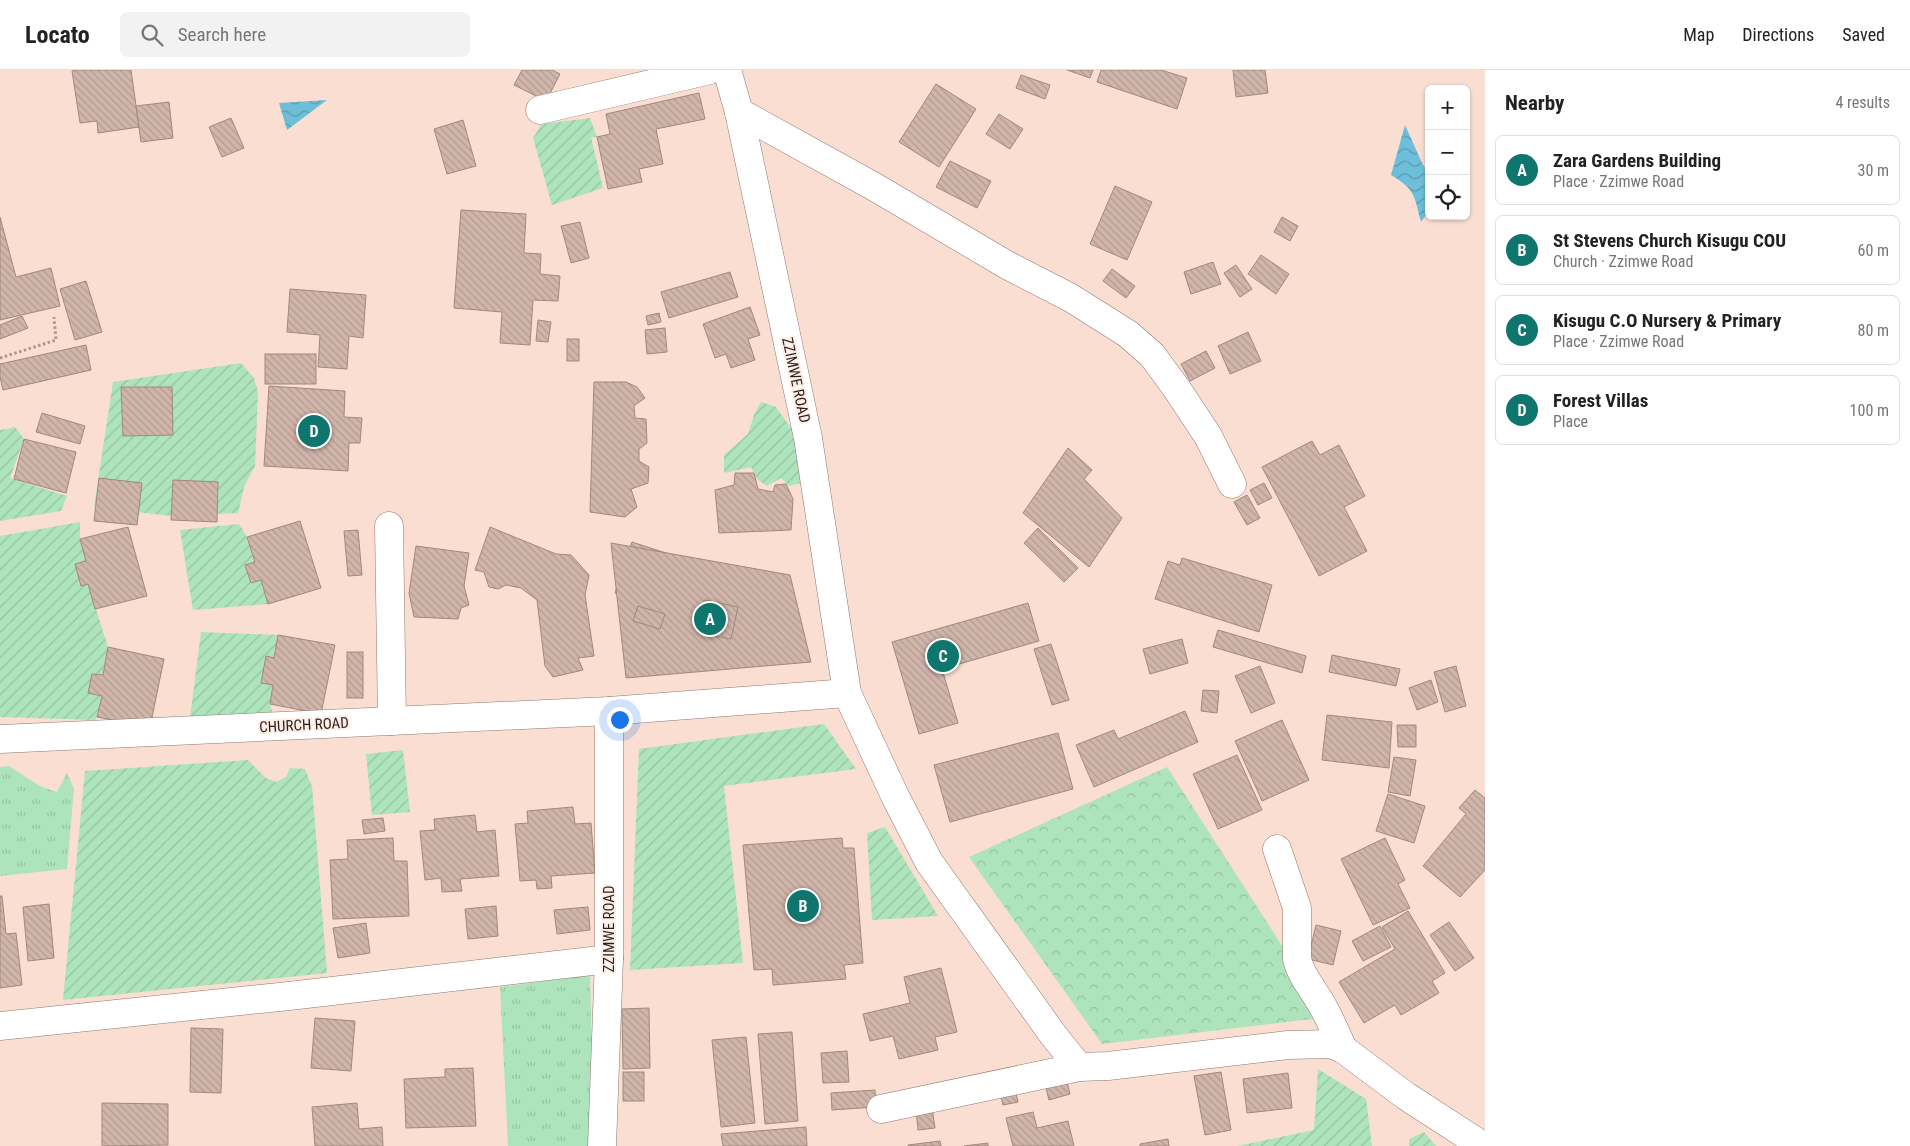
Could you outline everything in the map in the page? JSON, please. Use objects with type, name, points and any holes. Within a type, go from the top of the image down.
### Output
[{"type":"street","points":[[540,110],[710,70]]},
{"type":"street","name":"ZZIMWE ROAD","points":[[727,70],[739,112],[808,438],[847,694],[895,796],[929,862],[1079,1068]]},
{"type":"street","points":[[739,112],[873,186],[1007,265],[1071,298],[1128,334],[1152,355],[1177,389],[1208,436],[1232,484]]},
{"type":"street","points":[[389,526],[392,721]]},
{"type":"street","name":"CHURCH ROAD","points":[[0,739],[609,711],[847,694]]},
{"type":"street","name":"ZZIMWE ROAD","points":[[602,1146],[609,959],[609,711]]},
{"type":"street","points":[[1277,849],[1297,908],[1297,959],[1299,966],[1303,976],[1328,1016],[1343,1049]]},
{"type":"street","points":[[0,1026],[289,996],[609,959]]},
{"type":"street","points":[[881,1109],[1079,1068],[1320,1043],[1331,1044],[1343,1049],[1406,1096],[1483,1146]]},
{"type":"path","points":[[0,358],[56,340],[54,317]]},
{"type":"green space","points":[[590,118],[597,137],[591,137],[603,188],[552,205],[533,138],[542,124]]},
{"type":"green space","points":[[241,363],[254,378],[258,392],[255,466],[244,487],[238,513],[171,516],[94,507],[113,382]]},
{"type":"green space","points":[[761,402],[776,407],[793,431],[801,483],[789,486],[781,478],[767,486],[757,479],[751,467],[724,473],[724,455],[748,434],[754,415]]},
{"type":"green space","points":[[15,427],[24,439],[10,478],[67,496],[61,511],[0,521],[0,430]]},
{"type":"green space","points":[[80,522],[80,539],[86,561],[76,564],[88,584],[108,647],[103,675],[92,674],[88,693],[102,696],[96,720],[0,717],[0,536]]},
{"type":"green space","points":[[239,524],[247,537],[255,562],[245,565],[251,583],[261,580],[268,604],[193,610],[180,530]]},
{"type":"green space","points":[[201,632],[278,635],[274,658],[261,683],[273,685],[270,704],[274,719],[189,725]]},
{"type":"green space","points":[[824,724],[856,769],[724,786],[743,963],[630,970],[639,749]]},
{"type":"green space","points":[[403,750],[410,812],[372,815],[366,754]]},
{"type":"green space","points":[[248,760],[266,778],[276,782],[286,777],[290,768],[305,769],[312,786],[327,973],[63,1000],[85,771]]},
{"type":"green space","points":[[9,766],[40,786],[57,792],[67,773],[74,789],[67,869],[0,876],[0,767]]},
{"type":"green space","points":[[1167,767],[1328,1017],[1102,1044],[969,857]]},
{"type":"green space","points":[[885,827],[938,916],[872,920],[867,833]]},
{"type":"green space","points":[[590,975],[594,1146],[508,1146],[500,987]]},
{"type":"green space","points":[[1318,1069],[1366,1099],[1372,1146],[1237,1146],[1314,1130]]},
{"type":"green space","points":[[1424,1132],[1436,1146],[1409,1146],[1409,1139]]},
{"type":"water","points":[[327,100],[287,130],[279,103]]},
{"type":"water","points":[[1405,125],[1425,167],[1425,216],[1421,222],[1413,194],[1405,185],[1391,175]]},
{"type":"building","points":[[131,70],[139,127],[98,133],[97,121],[80,123],[72,71]]},
{"type":"building","points":[[522,70],[552,70],[560,74],[546,101],[514,85]]},
{"type":"building","points":[[1067,70],[1093,70],[1090,78]]},
{"type":"building","points":[[1101,70],[1161,70],[1187,78],[1177,109],[1097,82]]},
{"type":"building","points":[[1233,70],[1265,70],[1268,93],[1236,97]]},
{"type":"building","points":[[1021,75],[1050,85],[1045,99],[1016,88]]},
{"type":"building","points":[[936,84],[976,109],[939,167],[899,142]]},
{"type":"building","points":[[699,93],[705,119],[656,129],[663,164],[639,169],[642,182],[608,189],[597,137],[610,134],[606,114]]},
{"type":"building","points":[[169,102],[173,138],[141,142],[136,106]]},
{"type":"building","points":[[999,114],[1023,129],[1010,149],[986,134]]},
{"type":"building","points":[[231,118],[244,148],[222,157],[209,127]]},
{"type":"building","points":[[463,120],[476,166],[447,174],[434,129]]},
{"type":"building","points":[[950,161],[991,181],[977,208],[936,187]]},
{"type":"building","points":[[1115,186],[1152,202],[1127,260],[1090,244]]},
{"type":"building","points":[[461,210],[526,214],[524,253],[541,254],[540,274],[560,276],[558,301],[533,300],[530,345],[500,343],[502,312],[454,308]]},
{"type":"building","points":[[0,217],[16,277],[51,268],[60,306],[0,320]]},
{"type":"building","points":[[1282,217],[1298,226],[1290,241],[1274,232]]},
{"type":"building","points":[[580,222],[589,258],[571,263],[561,226]]},
{"type":"building","points":[[1261,255],[1289,274],[1276,294],[1248,274]]},
{"type":"building","points":[[1213,262],[1221,284],[1191,294],[1184,272]]},
{"type":"building","points":[[1236,265],[1252,289],[1240,297],[1224,273]]},
{"type":"building","points":[[1112,269],[1135,286],[1126,298],[1103,281]]},
{"type":"building","points":[[730,272],[738,297],[669,318],[661,292]]},
{"type":"building","points":[[86,281],[102,332],[75,340],[60,289]]},
{"type":"building","points":[[290,289],[366,295],[363,338],[349,336],[347,369],[318,367],[320,335],[287,332]]},
{"type":"building","points":[[750,307],[760,335],[748,339],[755,360],[731,368],[726,354],[715,358],[703,324]]},
{"type":"building","points":[[659,313],[661,322],[648,325],[646,316]]},
{"type":"building","points":[[22,316],[28,328],[0,339],[0,325]]},
{"type":"building","points":[[538,320],[551,322],[548,342],[536,341]]},
{"type":"building","points":[[665,328],[667,352],[647,354],[645,330]]},
{"type":"building","points":[[1248,332],[1261,361],[1230,374],[1218,346]]},
{"type":"building","points":[[567,339],[579,339],[579,361],[567,361]]},
{"type":"building","points":[[86,345],[91,370],[3,390],[0,364]]},
{"type":"building","points":[[1206,351],[1215,368],[1190,381],[1181,364]]},
{"type":"building","points":[[265,354],[316,354],[316,384],[265,384]]},
{"type":"building","points":[[594,382],[626,382],[637,387],[645,398],[634,406],[635,418],[646,419],[647,443],[639,449],[639,461],[649,467],[648,483],[631,489],[637,507],[625,517],[590,512]]},
{"type":"building","points":[[269,386],[345,391],[344,417],[362,418],[360,443],[349,443],[348,471],[264,466]]},
{"type":"building","points":[[121,387],[172,387],[173,435],[123,436]]},
{"type":"building","points":[[42,413],[85,426],[80,444],[36,432]]},
{"type":"building","points":[[24,439],[76,452],[66,493],[14,479]]},
{"type":"building","points":[[1312,441],[1320,455],[1339,445],[1365,496],[1344,507],[1367,551],[1319,576],[1262,467]]},
{"type":"building","points":[[1068,448],[1092,470],[1084,479],[1122,518],[1089,567],[1023,513]]},
{"type":"building","points":[[735,473],[754,473],[758,489],[773,492],[775,485],[786,484],[793,499],[791,530],[719,533],[715,490],[734,485]]},
{"type":"building","points":[[99,478],[142,483],[137,525],[94,521]]},
{"type":"building","points":[[173,480],[218,482],[217,522],[171,520]]},
{"type":"building","points":[[1264,483],[1272,498],[1258,505],[1250,490]]},
{"type":"building","points":[[1247,495],[1260,518],[1247,525],[1234,502]]},
{"type":"building","points":[[300,521],[321,588],[268,604],[261,580],[251,583],[245,565],[255,562],[247,537]]},
{"type":"building","points":[[128,527],[147,596],[95,609],[88,584],[81,586],[75,564],[86,561],[80,539]]},
{"type":"building","points":[[490,527],[556,554],[571,555],[589,575],[585,595],[594,656],[578,658],[583,670],[553,677],[545,666],[537,600],[521,588],[506,585],[498,589],[489,587],[484,572],[475,570]]},
{"type":"building","points":[[1038,528],[1078,568],[1064,582],[1024,543]]},
{"type":"building","points":[[358,530],[362,575],[348,576],[344,531]]},
{"type":"building","points":[[632,542],[700,564],[686,608],[666,601],[672,584],[653,577],[644,603],[615,593]]},
{"type":"building","points":[[611,543],[790,575],[811,662],[626,678]]},
{"type":"building","points":[[416,546],[469,553],[464,586],[469,605],[461,608],[458,619],[414,617],[409,593]]},
{"type":"building","points":[[1182,558],[1272,585],[1259,632],[1155,599],[1168,561],[1180,565]]},
{"type":"building","points":[[705,600],[738,607],[731,639],[698,633]]},
{"type":"building","points":[[1028,603],[1039,641],[942,669],[958,723],[919,734],[892,642]]},
{"type":"building","points":[[638,606],[665,614],[660,629],[633,621]]},
{"type":"building","points":[[1218,630],[1306,656],[1302,673],[1213,647]]},
{"type":"building","points":[[278,635],[335,645],[321,714],[270,704],[273,685],[261,683],[266,656],[274,658]]},
{"type":"building","points":[[1182,639],[1188,663],[1150,674],[1143,649]]},
{"type":"building","points":[[1051,644],[1069,700],[1052,705],[1034,649]]},
{"type":"building","points":[[108,647],[164,659],[150,727],[97,717],[102,696],[88,693],[92,674],[103,675]]},
{"type":"building","points":[[347,652],[363,652],[363,698],[347,698]]},
{"type":"building","points":[[1332,655],[1400,669],[1396,686],[1329,672]]},
{"type":"building","points":[[1260,666],[1275,703],[1251,713],[1235,676]]},
{"type":"building","points":[[1456,666],[1466,706],[1445,712],[1434,672]]},
{"type":"building","points":[[1431,680],[1438,702],[1417,710],[1409,688]]},
{"type":"building","points":[[1203,690],[1219,691],[1217,713],[1201,711]]},
{"type":"building","points":[[1185,711],[1198,742],[1094,787],[1076,745],[1114,730],[1118,739]]},
{"type":"building","points":[[1327,715],[1392,722],[1389,768],[1322,760]]},
{"type":"building","points":[[1282,720],[1309,780],[1262,801],[1235,741]]},
{"type":"building","points":[[1397,725],[1416,725],[1416,747],[1398,747]]},
{"type":"building","points":[[1058,733],[1073,789],[950,822],[934,765]]},
{"type":"building","points":[[1237,755],[1262,810],[1218,829],[1193,774]]},
{"type":"building","points":[[1394,757],[1416,760],[1410,796],[1388,792]]},
{"type":"building","points":[[1475,790],[1485,798],[1485,870],[1460,897],[1423,866],[1466,814],[1459,808]]},
{"type":"building","points":[[1388,794],[1425,806],[1414,843],[1376,831]]},
{"type":"building","points":[[573,807],[575,824],[591,823],[595,873],[551,876],[552,888],[537,889],[536,880],[520,881],[515,824],[528,823],[527,811]]},
{"type":"building","points":[[475,815],[477,832],[495,830],[499,876],[460,879],[462,891],[442,892],[441,878],[425,880],[420,831],[435,830],[434,819]]},
{"type":"building","points":[[383,818],[385,831],[364,834],[362,820]]},
{"type":"building","points":[[393,838],[394,861],[407,861],[409,916],[333,919],[330,860],[348,859],[347,840]]},
{"type":"building","points":[[842,838],[843,848],[854,848],[863,963],[844,965],[846,979],[773,985],[772,969],[754,970],[743,845]]},
{"type":"building","points":[[1385,838],[1405,880],[1398,884],[1410,908],[1373,925],[1341,859]]},
{"type":"building","points":[[0,896],[2,896],[6,934],[16,933],[22,985],[0,988]]},
{"type":"building","points":[[49,904],[54,958],[28,961],[23,907]]},
{"type":"building","points":[[496,906],[498,936],[468,939],[465,909]]},
{"type":"building","points":[[588,907],[590,930],[557,934],[554,910]]},
{"type":"building","points":[[1408,911],[1445,973],[1432,981],[1439,993],[1401,1015],[1395,1005],[1364,1023],[1339,982],[1395,949],[1382,927]]},
{"type":"building","points":[[1449,922],[1474,958],[1455,971],[1430,935]]},
{"type":"building","points":[[366,923],[370,953],[338,958],[333,928]]},
{"type":"building","points":[[1316,925],[1341,931],[1333,965],[1308,959]]},
{"type":"building","points":[[1380,926],[1391,947],[1363,961],[1352,941]]},
{"type":"building","points":[[941,968],[957,1032],[935,1037],[938,1050],[899,1059],[893,1036],[870,1041],[863,1014],[910,1003],[904,977]]},
{"type":"building","points":[[649,1008],[650,1068],[623,1069],[622,1009]]},
{"type":"building","points":[[315,1018],[355,1021],[351,1071],[311,1068]]},
{"type":"building","points":[[191,1028],[223,1029],[221,1093],[190,1092]]},
{"type":"building","points":[[792,1032],[798,1121],[765,1124],[758,1034]]},
{"type":"building","points":[[746,1037],[755,1123],[721,1127],[712,1040]]},
{"type":"building","points":[[847,1051],[849,1082],[823,1083],[821,1053]]},
{"type":"building","points":[[473,1068],[476,1126],[406,1128],[404,1079],[445,1077],[445,1069]]},
{"type":"building","points":[[623,1072],[644,1072],[644,1101],[623,1101]]},
{"type":"building","points":[[1221,1072],[1231,1130],[1205,1135],[1194,1076]]},
{"type":"building","points":[[1288,1073],[1292,1108],[1247,1113],[1243,1079]]},
{"type":"building","points":[[1066,1078],[1070,1094],[1049,1100],[1045,1084]]},
{"type":"building","points":[[1015,1089],[1018,1102],[1003,1105],[1000,1092]]},
{"type":"building","points":[[875,1090],[876,1107],[832,1110],[831,1093]]},
{"type":"building","points":[[102,1103],[168,1104],[168,1145],[102,1146]]},
{"type":"building","points":[[357,1103],[359,1129],[382,1127],[383,1146],[315,1146],[312,1107]]},
{"type":"building","points":[[932,1108],[935,1128],[918,1130],[916,1110]]},
{"type":"building","points":[[1033,1112],[1037,1128],[1068,1121],[1074,1146],[1013,1146],[1006,1118]]},
{"type":"building","points":[[806,1127],[807,1146],[723,1146],[721,1134]]},
{"type":"building","points":[[1168,1139],[1169,1146],[1140,1146],[1140,1144]]},
{"type":"building","points":[[940,1141],[941,1146],[908,1146],[908,1145]]},
{"type":"building","points":[[988,1143],[988,1146],[964,1146]]},
{"type":"place","name":"Forest Villas","points":[[314,431]]},
{"type":"place","name":"Zara Gardens Building","points":[[710,619]]},
{"type":"place","name":"Kisugu C.O Nursery & Primary","points":[[943,656]]},
{"type":"place","name":"St Stevens Church Kisugu COU","points":[[803,906]]}]
